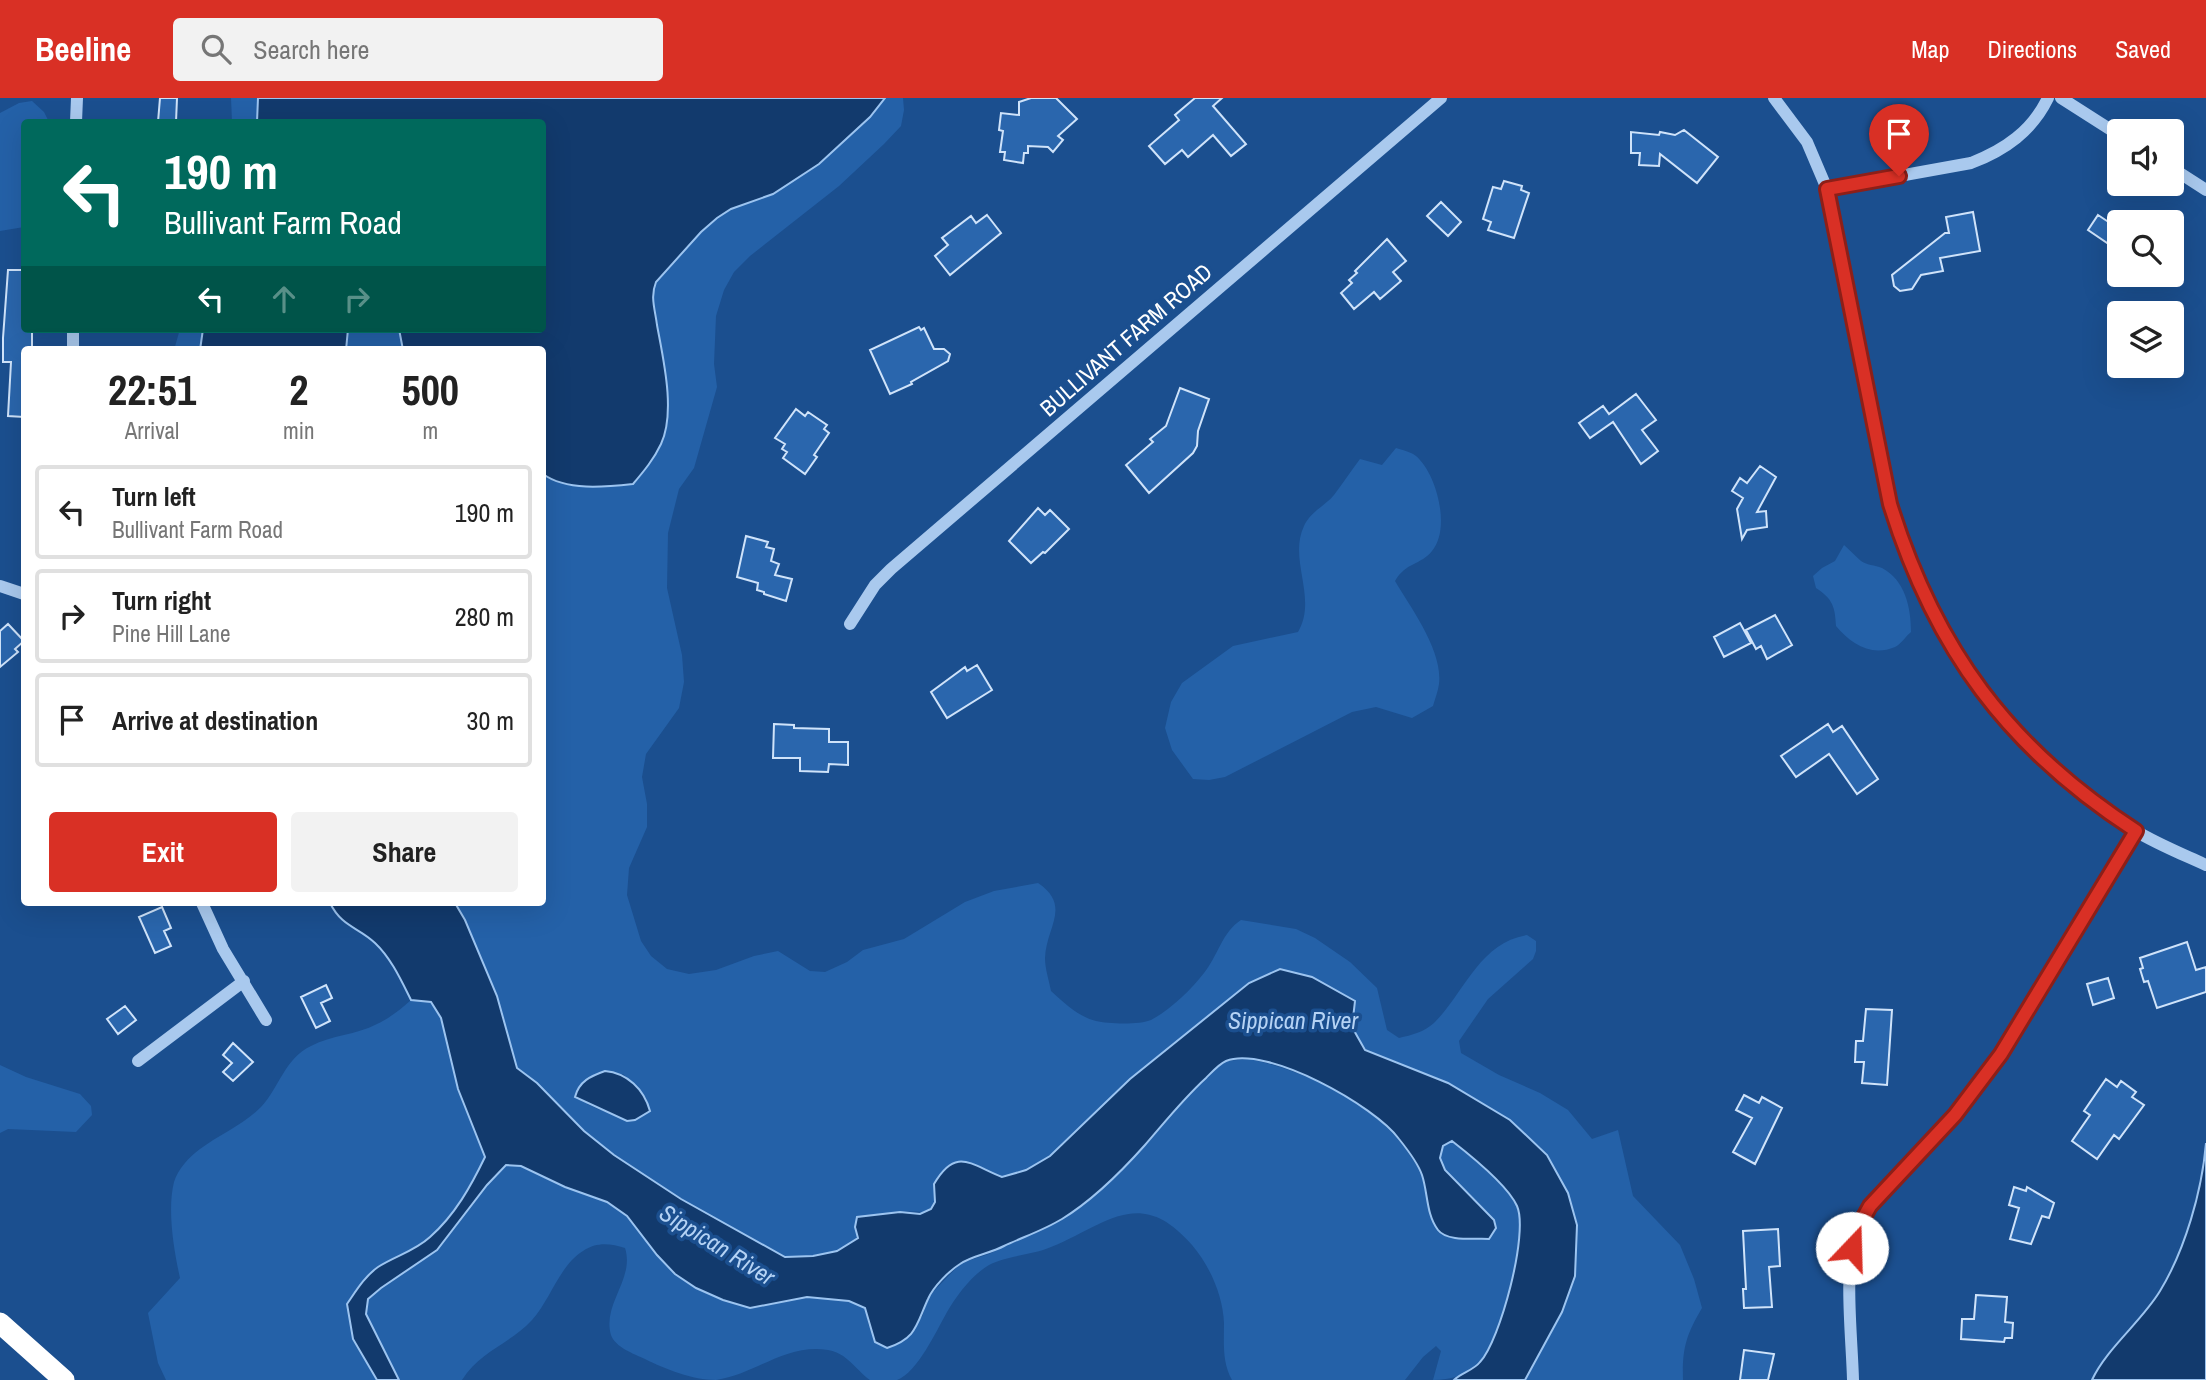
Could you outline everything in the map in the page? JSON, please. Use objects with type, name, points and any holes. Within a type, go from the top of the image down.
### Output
[{"type":"highway","points":[[0,1323],[64,1380]]},
{"type":"street","points":[[76,119],[77,98]]},
{"type":"street","name":"BULLIVANT FARM ROAD","points":[[850,624],[875,584],[891,569],[1441,98]]},
{"type":"street","points":[[1774,98],[1807,142],[1827,189],[1890,504],[1918,583],[1957,657],[2008,724],[2068,783],[2136,831],[2206,865]]},
{"type":"street","points":[[1827,189],[1971,163],[1986,157],[2025,131],[2049,98]]},
{"type":"street","points":[[2061,98],[2107,127]]},
{"type":"street","points":[[2184,176],[2206,190]]},
{"type":"street","points":[[0,586],[21,593]]},
{"type":"street","points":[[1853,1380],[1850,1263],[1855,1233],[1861,1219],[1955,1115],[2001,1054],[2136,831]]},
{"type":"street","points":[[203,906],[223,949],[266,1020]]},
{"type":"street","points":[[138,1061],[244,981]]},
{"type":"shaded area","points":[[231,98],[258,98],[257,119],[232,119]]},
{"type":"shaded area","points":[[885,98],[903,98],[901,126],[839,186],[750,256],[734,272],[724,290],[716,316],[714,364],[717,387],[694,468],[679,489],[668,533],[667,588],[682,655],[684,682],[679,708],[646,754],[642,777],[647,804],[647,827],[629,868],[627,895],[641,941],[651,956],[667,969],[689,974],[716,970],[754,956],[778,951],[810,971],[825,972],[847,962],[863,950],[904,939],[965,902],[994,891],[1038,883],[1054,900],[1055,918],[1045,958],[1051,991],[1072,1009],[1090,1019],[1108,1023],[1132,1023],[1146,1022],[1158,1016],[1180,999],[1199,979],[1229,931],[1241,920],[1296,929],[1315,938],[1350,962],[1377,988],[1387,1030],[1399,1038],[1418,1033],[1434,1023],[1485,958],[1510,940],[1527,935],[1536,941],[1533,959],[1488,999],[1459,1041],[1461,1053],[1568,1110],[1592,1139],[1618,1130],[1633,1196],[1680,1245],[1702,1308],[1686,1342],[1683,1380],[1525,1380],[1577,1225],[1568,1193],[1546,1155],[1448,1083],[1365,1050],[1352,1027],[1355,1001],[1337,992],[1249,983],[1130,1079],[1050,1156],[1026,1170],[1003,1177],[989,1172],[934,1184],[933,1205],[930,1210],[897,1213],[855,1227],[858,1238],[837,1251],[813,1256],[785,1257],[681,1199],[614,1155],[584,1131],[537,1083],[517,1068],[497,996],[457,906],[546,906],[546,475],[561,482],[597,486],[647,467],[662,441],[667,421],[667,386],[652,292],[656,282],[717,218],[731,209],[773,194],[844,141]],"holes":[[[623,1074],[646,1098],[650,1110],[643,1116],[600,1110],[587,1104]]]},
{"type":"shaded area","points":[[32,101],[48,119],[21,119],[21,228],[0,231],[0,113],[19,103]]},
{"type":"shaded area","points":[[179,333],[202,333],[201,346],[175,346]]},
{"type":"shaded area","points":[[348,333],[400,333],[402,346],[346,346]]},
{"type":"shaded area","points":[[1396,448],[1414,455],[1423,464],[1430,475],[1439,502],[1441,516],[1438,541],[1428,556],[1404,570],[1395,581],[1425,630],[1436,658],[1439,684],[1433,706],[1412,718],[1376,707],[1352,712],[1225,777],[1193,779],[1172,750],[1165,728],[1171,702],[1182,683],[1233,646],[1298,632],[1305,606],[1299,552],[1304,526],[1310,516],[1334,495],[1360,459],[1382,465]]},
{"type":"shaded area","points":[[1844,545],[1863,562],[1890,573],[1905,595],[1911,632],[1895,647],[1886,650],[1870,649],[1848,638],[1836,626],[1830,600],[1816,588],[1813,576],[1835,561]]},
{"type":"shaded area","points":[[411,1000],[431,1002],[441,1018],[458,1089],[485,1157],[461,1200],[439,1228],[418,1246],[373,1271],[347,1304],[370,1370],[377,1380],[166,1380],[158,1363],[148,1313],[180,1278],[171,1205],[174,1182],[181,1168],[200,1149],[261,1107],[288,1066],[302,1052],[319,1042],[377,1024]]},
{"type":"shaded area","points":[[1250,1059],[1319,1082],[1361,1105],[1396,1137],[1420,1170],[1428,1207],[1494,1220],[1445,1170],[1440,1158],[1443,1146],[1452,1141],[1488,1171],[1512,1198],[1520,1220],[1511,1285],[1488,1349],[1481,1361],[1471,1370],[1452,1378],[1433,1380],[1441,1351],[1436,1346],[1423,1357],[1405,1380],[1232,1380],[1225,1359],[1221,1302],[1210,1272],[1199,1253],[1173,1227],[1156,1217],[1139,1213],[1107,1220],[1051,1247],[1003,1260],[983,1269],[955,1299],[919,1360],[897,1380],[870,1380],[846,1358],[828,1350],[798,1351],[716,1380],[679,1373],[636,1355],[621,1347],[611,1335],[611,1313],[623,1281],[627,1259],[625,1248],[609,1244],[593,1246],[575,1257],[532,1320],[477,1362],[462,1380],[399,1380],[366,1314],[368,1299],[437,1250],[487,1185],[506,1165],[521,1166],[565,1187],[607,1202],[627,1216],[675,1274],[696,1288],[723,1300],[770,1305],[807,1297],[849,1301],[865,1308],[869,1326],[922,1317],[929,1296],[961,1263],[989,1254],[1060,1220],[1084,1205],[1144,1146],[1183,1100],[1210,1074],[1225,1061]]},
{"type":"shaded area","points":[[0,1065],[26,1077],[80,1094],[91,1106],[92,1115],[76,1132],[8,1129],[0,1133]]},
{"type":"water","points":[[258,98],[885,98],[870,117],[819,164],[773,194],[731,209],[717,218],[656,282],[654,303],[668,401],[665,431],[655,455],[633,484],[598,487],[563,483],[546,476],[546,346],[402,346],[400,333],[546,333],[546,119],[257,119]]},
{"type":"water","points":[[202,333],[348,333],[346,346],[201,346]]},
{"type":"water","name":"Sippican River","points":[[332,906],[457,906],[497,996],[517,1068],[537,1083],[584,1131],[614,1155],[681,1199],[785,1257],[813,1256],[837,1251],[858,1238],[855,1227],[857,1217],[900,1212],[920,1214],[931,1209],[935,1202],[934,1184],[942,1172],[957,1162],[973,1164],[1002,1177],[1026,1170],[1050,1156],[1130,1079],[1249,983],[1280,969],[1312,977],[1355,1001],[1352,1027],[1365,1050],[1448,1083],[1510,1120],[1547,1155],[1568,1193],[1577,1225],[1575,1276],[1562,1312],[1525,1380],[1454,1380],[1480,1362],[1496,1333],[1504,1311],[1519,1239],[1520,1220],[1512,1198],[1488,1171],[1452,1141],[1443,1146],[1440,1158],[1445,1170],[1494,1220],[1496,1228],[1489,1239],[1455,1238],[1442,1234],[1431,1217],[1418,1166],[1386,1126],[1368,1111],[1319,1082],[1267,1062],[1244,1058],[1226,1061],[1215,1069],[1116,1175],[1073,1211],[1041,1230],[965,1261],[951,1271],[930,1294],[910,1335],[887,1348],[875,1342],[865,1308],[849,1301],[807,1297],[750,1308],[696,1288],[675,1274],[627,1216],[607,1202],[565,1187],[521,1166],[506,1165],[487,1185],[437,1250],[368,1299],[366,1314],[399,1380],[377,1380],[353,1339],[347,1304],[373,1271],[418,1246],[439,1228],[462,1200],[485,1157],[458,1089],[441,1018],[431,1002],[411,1000],[381,949],[345,922]]},
{"type":"water","points":[[605,1071],[620,1075],[634,1084],[644,1096],[650,1111],[635,1120],[627,1121],[575,1097],[583,1083]]},
{"type":"water","points":[[2206,1143],[2206,1380],[2092,1380],[2106,1357],[2152,1302],[2169,1275],[2191,1220],[2201,1181]]},
{"type":"building","points":[[160,98],[177,98],[176,119],[158,119]]},
{"type":"building","points":[[1031,98],[1056,98],[1077,119],[1058,136],[1063,140],[1053,152],[1048,147],[1028,146],[1023,163],[1004,160],[1005,152],[1000,152],[1003,131],[999,130],[1001,113],[1019,115],[1019,102]]},
{"type":"building","points":[[1195,98],[1222,98],[1213,106],[1246,144],[1231,156],[1213,135],[1188,157],[1182,150],[1165,164],[1149,146],[1179,120],[1175,115]]},
{"type":"building","points":[[1684,130],[1718,157],[1697,183],[1660,154],[1659,166],[1639,165],[1640,153],[1631,153],[1631,132],[1675,135]]},
{"type":"building","points":[[1504,181],[1522,186],[1521,190],[1529,193],[1514,238],[1488,230],[1491,222],[1483,219],[1493,187],[1501,189]]},
{"type":"building","points":[[1441,202],[1461,222],[1448,236],[1427,216]]},
{"type":"building","points":[[1973,212],[1980,251],[1940,258],[1943,271],[1921,275],[1912,289],[1900,291],[1894,286],[1892,275],[1945,233],[1949,233],[1946,217]]},
{"type":"building","points":[[987,215],[1001,233],[950,275],[935,256],[948,245],[942,238],[971,216],[976,223]]},
{"type":"building","points":[[2098,215],[2107,221],[2107,243],[2088,230]]},
{"type":"building","points":[[1387,239],[1406,261],[1393,272],[1401,281],[1380,299],[1374,292],[1354,309],[1341,293],[1352,283],[1349,280],[1357,273],[1355,271]]},
{"type":"building","points":[[8,270],[21,270],[21,333],[32,333],[32,346],[21,346],[21,417],[8,416],[11,362],[3,362]]},
{"type":"building","points":[[919,327],[921,330],[924,328],[934,349],[944,349],[950,354],[948,361],[911,382],[912,384],[890,394],[870,350]]},
{"type":"building","points":[[1180,388],[1209,399],[1198,431],[1197,446],[1193,453],[1149,493],[1126,465],[1153,442],[1150,439],[1166,426]]},
{"type":"building","points":[[1636,394],[1656,420],[1642,430],[1658,451],[1641,464],[1613,422],[1590,438],[1579,423],[1603,406],[1609,414]]},
{"type":"building","points":[[796,409],[805,416],[808,412],[827,425],[824,429],[829,433],[805,474],[783,458],[787,452],[782,449],[785,444],[775,438]]},
{"type":"building","points":[[1760,466],[1776,477],[1757,512],[1766,511],[1767,527],[1747,530],[1742,539],[1737,509],[1743,498],[1732,491],[1740,478],[1747,483]]},
{"type":"building","points":[[1038,508],[1045,515],[1050,510],[1069,529],[1031,563],[1009,541]]},
{"type":"building","points":[[746,536],[768,542],[766,547],[774,549],[771,561],[779,564],[775,575],[792,579],[786,601],[757,590],[758,583],[737,577]]},
{"type":"building","points":[[1775,615],[1792,645],[1767,659],[1761,646],[1756,649],[1746,630]]},
{"type":"building","points":[[1740,623],[1751,643],[1724,657],[1714,637]]},
{"type":"building","points":[[8,624],[21,638],[21,644],[15,649],[18,652],[0,667],[0,631]]},
{"type":"building","points":[[977,665],[992,690],[947,718],[931,692],[965,667],[967,671]]},
{"type":"building","points":[[774,724],[794,725],[794,728],[829,729],[829,742],[848,742],[848,765],[829,764],[828,772],[800,771],[800,758],[773,758]]},
{"type":"building","points":[[1828,724],[1833,732],[1842,726],[1878,779],[1857,794],[1829,754],[1796,777],[1781,756]]},
{"type":"building","points":[[162,907],[171,928],[164,931],[171,946],[155,953],[139,917]]},
{"type":"building","points":[[2187,942],[2196,970],[2206,967],[2206,992],[2157,1008],[2148,981],[2144,982],[2140,958]]},
{"type":"building","points":[[2108,978],[2114,998],[2093,1005],[2087,984]]},
{"type":"building","points":[[326,985],[332,998],[321,1003],[330,1021],[316,1028],[301,997]]},
{"type":"building","points":[[125,1006],[136,1020],[118,1034],[107,1019]]},
{"type":"building","points":[[1866,1009],[1892,1010],[1887,1085],[1862,1083],[1864,1062],[1855,1062],[1856,1041],[1863,1041]]},
{"type":"building","points":[[233,1043],[253,1062],[233,1081],[223,1072],[232,1063],[223,1055]]},
{"type":"building","points":[[2106,1079],[2117,1087],[2121,1081],[2136,1092],[2132,1097],[2144,1105],[2119,1139],[2114,1135],[2097,1159],[2072,1141],[2090,1115],[2084,1111]]},
{"type":"building","points":[[1744,1095],[1759,1103],[1762,1097],[1782,1108],[1755,1164],[1733,1152],[1752,1118],[1736,1110]]},
{"type":"building","points":[[2014,1187],[2026,1191],[2027,1187],[2054,1203],[2049,1218],[2042,1216],[2031,1244],[2010,1239],[2019,1208],[2009,1205]]},
{"type":"building","points":[[1778,1229],[1780,1266],[1769,1267],[1772,1307],[1744,1308],[1743,1289],[1746,1289],[1743,1231]]},
{"type":"building","points":[[1976,1295],[2007,1297],[2005,1322],[2013,1323],[2012,1338],[2005,1338],[2004,1342],[1961,1339],[1962,1319],[1974,1319]]},
{"type":"building","points":[[1744,1350],[1774,1354],[1768,1380],[1740,1380]]},
{"type":"route","points":[[1852,1248],[1855,1233],[1870,1206],[1955,1115],[2015,1034],[2136,831],[2068,783],[2037,755],[1994,708],[1957,657],[1936,621],[1902,544],[1890,504],[1827,189],[1899,176]]}]
